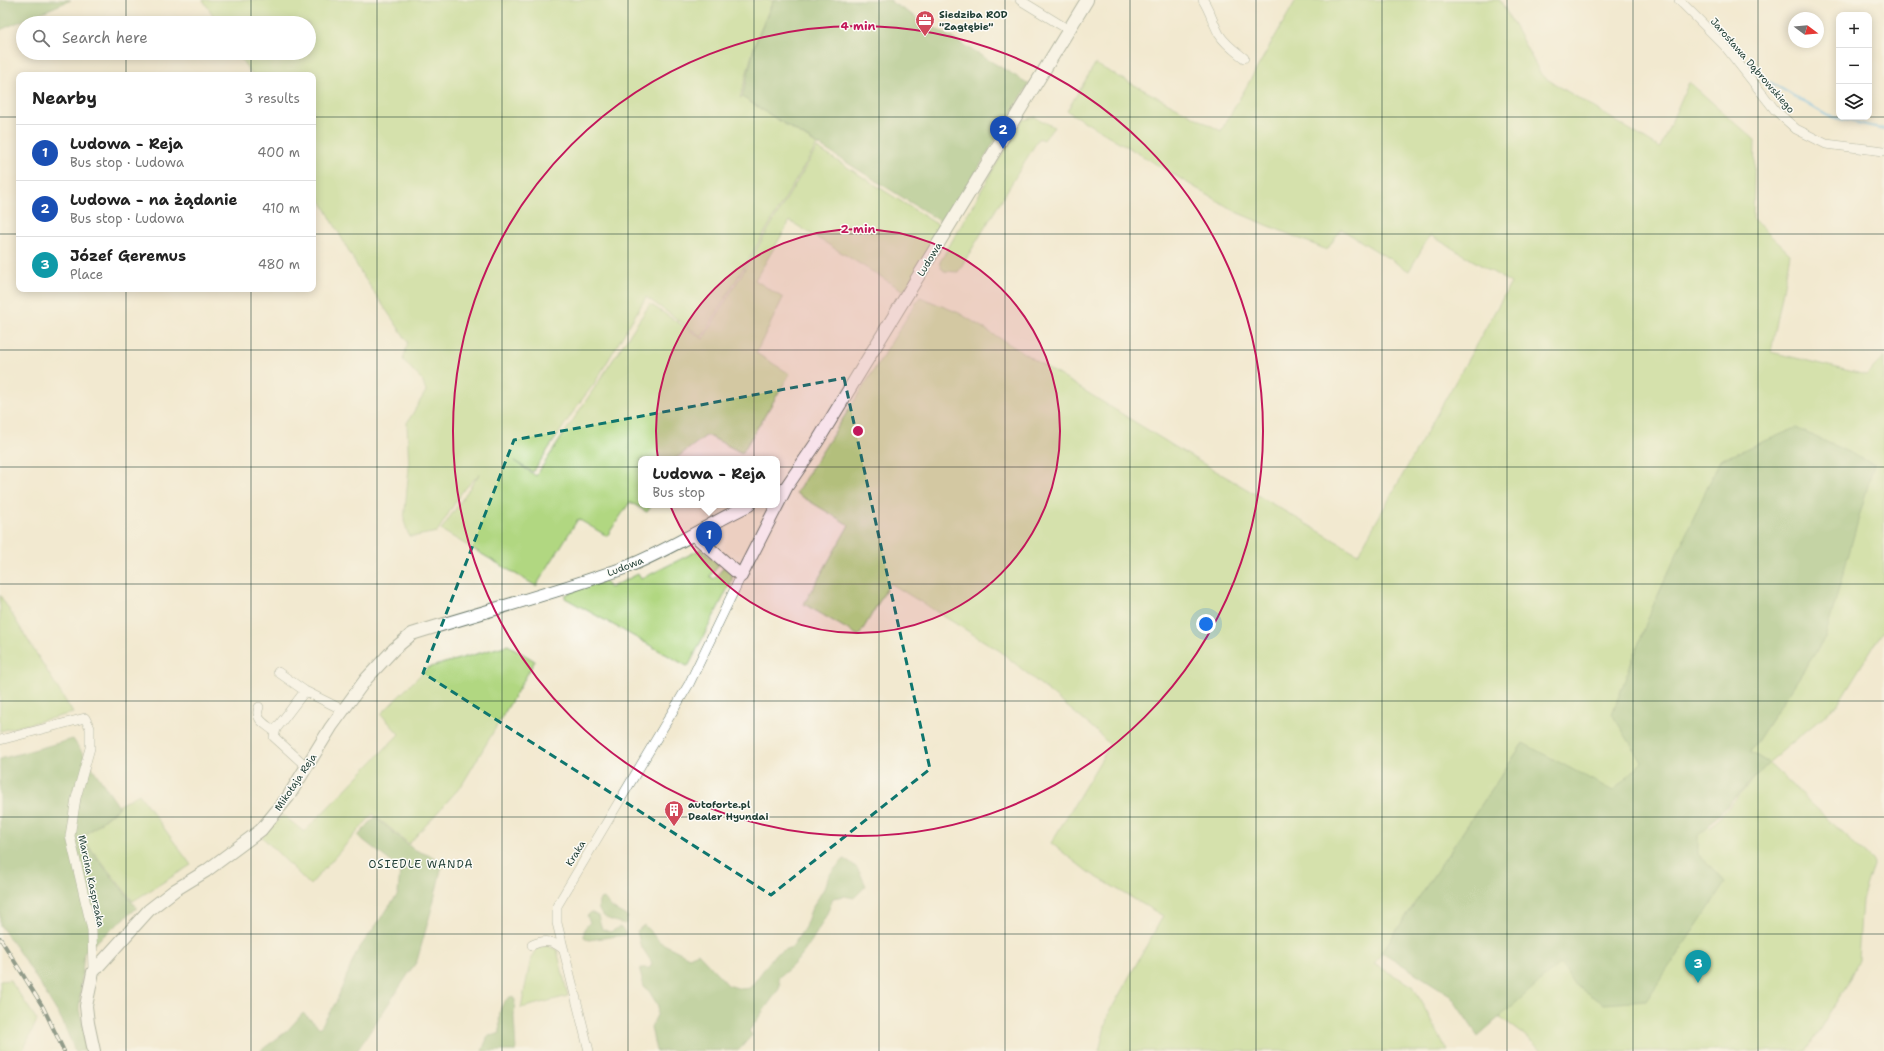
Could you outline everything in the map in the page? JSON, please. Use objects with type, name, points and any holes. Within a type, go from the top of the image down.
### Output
[{"type":"street","points":[[1020,0],[1069,30]]},
{"type":"street","name":"Ludowa","points":[[782,489],[817,442],[1087,0]]},
{"type":"street","points":[[1203,0],[1209,9],[1220,35],[1230,47],[1244,58]]},
{"type":"street","name":"Jarosława Dąbrowskiego","points":[[1679,0],[1724,45],[1775,110],[1796,129],[1826,144],[1884,150]]},
{"type":"street","name":"Ludowa","points":[[553,591],[625,567],[694,535],[744,508]]},
{"type":"street","name":"Ludowa","points":[[689,684],[773,508]]},
{"type":"street","points":[[694,535],[741,576]]},
{"type":"street","name":"Mikołaja Reja","points":[[93,972],[149,910],[174,890],[206,871],[261,830],[288,797],[343,710],[366,679],[394,649],[412,634],[553,591]]},
{"type":"street","points":[[278,672],[305,691],[343,710]]},
{"type":"street","name":"Kraka","points":[[589,1051],[557,923],[557,906],[689,684]]},
{"type":"street","points":[[305,691],[274,731],[274,737],[306,767]]},
{"type":"street","points":[[259,707],[259,719],[274,731]]},
{"type":"street","name":"Marcina Kasprzaka","points":[[0,740],[85,718],[90,728],[90,748],[76,798],[70,836],[92,930],[93,972]]},
{"type":"street","points":[[532,945],[542,941],[548,941],[558,944],[564,950]]},
{"type":"street","points":[[93,972],[86,1006],[94,1051]]},
{"type":"highlighted area","points":[[844,378],[930,769],[771,895],[423,673],[514,440]]},
{"type":"green space","points":[[0,0],[71,0],[33,16],[16,16],[16,23],[0,30]]},
{"type":"green space","points":[[203,0],[773,0],[755,43],[740,98],[742,97],[817,145],[702,337],[646,297],[594,384],[577,406],[533,472],[514,461],[536,476],[650,304],[703,339],[817,148],[943,228],[904,291],[790,221],[755,280],[783,298],[756,353],[790,374],[742,453],[707,435],[679,456],[638,456],[638,507],[630,502],[607,536],[578,519],[536,586],[441,530],[480,473],[461,493],[437,532],[409,536],[404,521],[409,468],[407,423],[426,391],[422,380],[403,360],[408,342],[361,273],[316,191],[316,72],[250,72],[242,60],[316,60],[316,16],[213,16]]},
{"type":"green space","points":[[774,0],[891,0],[891,2],[1029,84],[945,224],[742,97],[756,42]]},
{"type":"green space","points":[[1296,0],[1500,0],[1542,76],[1660,148],[1689,82],[1755,140],[1753,219],[1790,254],[1771,352],[1866,375],[1884,357],[1884,629],[1837,705],[1768,763],[1874,862],[1862,900],[1858,960],[1845,989],[1806,1051],[1542,1051],[1523,1034],[1467,992],[1523,743],[1374,964],[1413,986],[1447,1051],[1099,1051],[1108,1015],[1163,916],[1088,872],[1051,843],[1110,745],[1093,728],[1000,651],[890,583],[859,636],[804,604],[849,525],[796,493],[920,297],[959,313],[1185,453],[1358,554],[1511,283],[1430,235],[1409,271],[1341,229],[1327,250],[1238,213],[1067,111],[1095,64],[1221,131]],"holes":[[[1825,638],[1750,752],[1768,763],[1710,828],[1627,798],[1642,762]]]},
{"type":"green space","points":[[1035,117],[1054,127],[1044,140],[1039,138],[958,272],[944,271],[940,266],[940,262],[1019,125],[1023,120]]},
{"type":"green space","points":[[1796,428],[1874,464],[1825,638],[1750,752],[1769,763],[1698,836],[1698,854],[1725,883],[1646,1001],[1604,1004],[1573,983],[1561,963],[1478,1036],[1450,995],[1382,952],[1523,743],[1613,791],[1642,762],[1612,714],[1652,608],[1720,460]]},
{"type":"green space","points":[[640,508],[650,508],[647,512]]},
{"type":"green space","points":[[701,549],[719,565],[710,576],[714,579],[724,567],[732,574],[732,580],[689,665],[687,666],[565,598],[565,595],[587,585],[605,582],[610,588],[638,574],[641,579]]},
{"type":"green space","points":[[0,595],[73,713],[0,731]]},
{"type":"green space","points":[[508,645],[535,661],[462,785],[409,844],[373,814],[310,885],[262,837],[283,815],[304,832],[399,734],[381,714],[427,668]]},
{"type":"green space","points":[[73,739],[119,807],[81,838],[137,908],[84,952],[79,1009],[89,1051],[75,1051],[62,1020],[30,968],[0,925],[0,759]]},
{"type":"green space","points":[[139,794],[191,865],[133,901],[82,838],[120,807],[119,805]]},
{"type":"green space","points":[[375,817],[413,849],[443,861],[417,961],[357,1051],[260,1051],[287,1031],[303,1013],[320,1028],[336,1002],[356,953],[398,894],[400,869],[358,836]]},
{"type":"green space","points":[[844,859],[855,867],[866,886],[854,898],[844,896],[833,898],[822,924],[810,944],[798,960],[778,978],[780,985],[779,989],[749,1031],[752,1035],[739,1050],[656,1051],[651,1027],[657,1015],[658,1006],[649,991],[644,987],[640,972],[641,968],[650,968],[652,963],[640,944],[637,931],[644,925],[660,942],[689,957],[698,953],[728,985],[741,989],[750,988],[775,954],[792,947],[805,927],[811,910],[826,885],[829,875]]},
{"type":"green space","points":[[604,898],[612,908],[628,917],[625,924],[609,919],[601,914],[598,905],[600,899]]},
{"type":"green space","points":[[591,912],[598,916],[602,929],[610,932],[620,927],[625,932],[625,935],[589,940],[584,937],[584,929],[590,922],[587,916]]},
{"type":"green space","points":[[546,945],[557,950],[568,996],[521,1008],[531,958],[536,949]]},
{"type":"green space","points":[[10,980],[37,1020],[23,1051],[0,1051],[0,981]]},
{"type":"green space","points":[[512,996],[515,1000],[514,1016],[516,1051],[482,1051],[488,1036],[500,1033],[499,1017],[501,1007],[507,999]]},
{"type":"waterway","points":[[1770,82],[1828,116],[1884,129]]},
{"type":"railway","points":[[0,938],[43,1007],[64,1051]]},
{"type":"place","name":"Siedziba ROD \"Zagłębie\"","points":[[925,37]]},
{"type":"place","name":"Ludowa - na żądanie","points":[[1003,149]]},
{"type":"place","name":"Ludowa - Reja","points":[[709,554]]},
{"type":"place","name":"autoforte.pl Dealer Hyundai","points":[[674,827]]},
{"type":"place","name":"Józef Geremus","points":[[1698,983]]},
{"type":"district","name":"OSIEDLE WANDA","points":[[421,864]]}]
